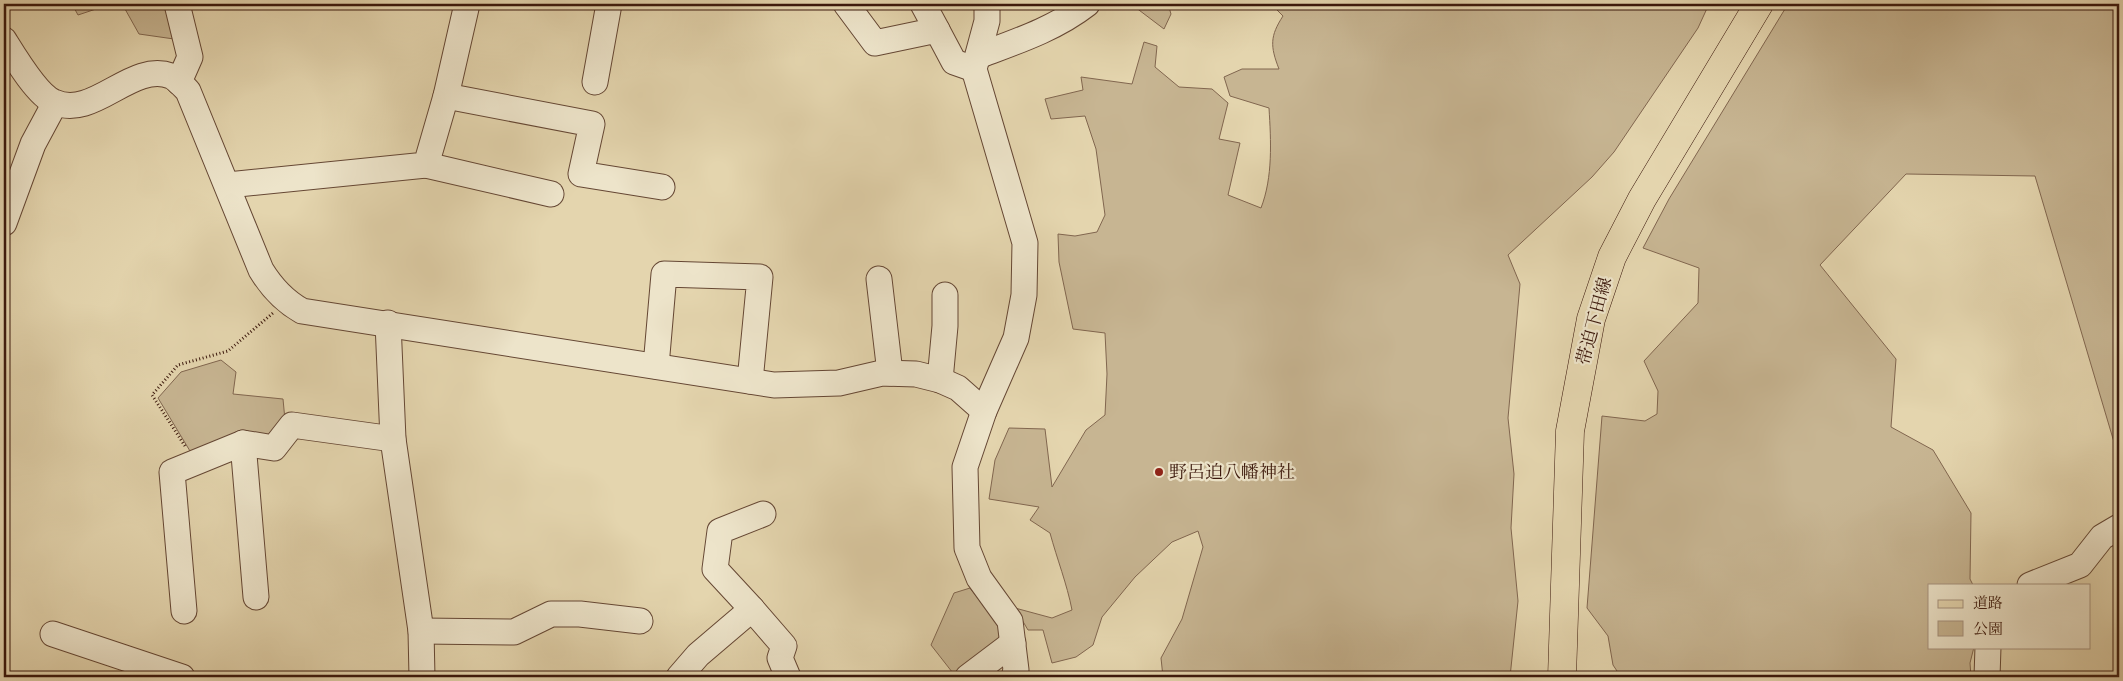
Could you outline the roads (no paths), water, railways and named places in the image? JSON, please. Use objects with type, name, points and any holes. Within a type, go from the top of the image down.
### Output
[{"type":"main road","name":"帯迫下田線","points":[[1562,677],[1570,431],[1591,319],[1612,257],[1642,199],[1759,4]]},
{"type":"street","points":[[177,4],[190,57],[179,82]]},
{"type":"street","points":[[426,165],[446,96],[467,4]]},
{"type":"street","points":[[595,82],[609,4]]},
{"type":"street","points":[[846,4],[875,43],[937,30]]},
{"type":"street","points":[[923,4],[954,62],[976,63],[1073,15],[1087,4]]},
{"type":"street","points":[[987,4],[987,21],[976,63],[1025,243],[1024,295],[1016,338],[984,411],[965,467],[967,548],[979,578],[1010,621],[1014,643],[1014,677]]},
{"type":"street","points":[[6,47],[45,96],[55,103],[83,104],[155,73],[172,76],[179,82],[188,91],[228,185],[261,270],[270,285],[286,303],[302,311],[774,385],[839,383],[882,373],[916,374],[940,380],[958,388],[984,411]]},
{"type":"street","points":[[446,96],[592,124],[581,174],[662,187]]},
{"type":"street","points":[[4,222],[34,144],[55,103]]},
{"type":"street","points":[[228,185],[426,165],[551,194]]},
{"type":"street","points":[[656,366],[664,274],[760,277],[750,381]]},
{"type":"street","points":[[880,279],[890,373]]},
{"type":"street","points":[[940,380],[945,326],[945,295]]},
{"type":"street","points":[[388,324],[393,439],[421,631],[422,677]]},
{"type":"street","points":[[184,611],[172,472],[243,443],[274,448],[292,425],[393,439]]},
{"type":"street","points":[[243,443],[256,597]]},
{"type":"street","points":[[763,514],[720,532],[715,569],[784,646],[780,658],[788,677]]},
{"type":"street","points":[[2032,584],[2080,565],[2102,537],[2119,527]]},
{"type":"street","points":[[679,677],[698,655],[752,609]]},
{"type":"street","points":[[421,631],[514,632],[551,614],[580,614],[640,621]]},
{"type":"street","points":[[53,634],[182,677]]},
{"type":"street","points":[[968,677],[1014,643]]},
{"type":"street","points":[[1987,677],[1988,648]]},
{"type":"place","name":"野呂迫八幡神社","points":[[1159,472]]}]
